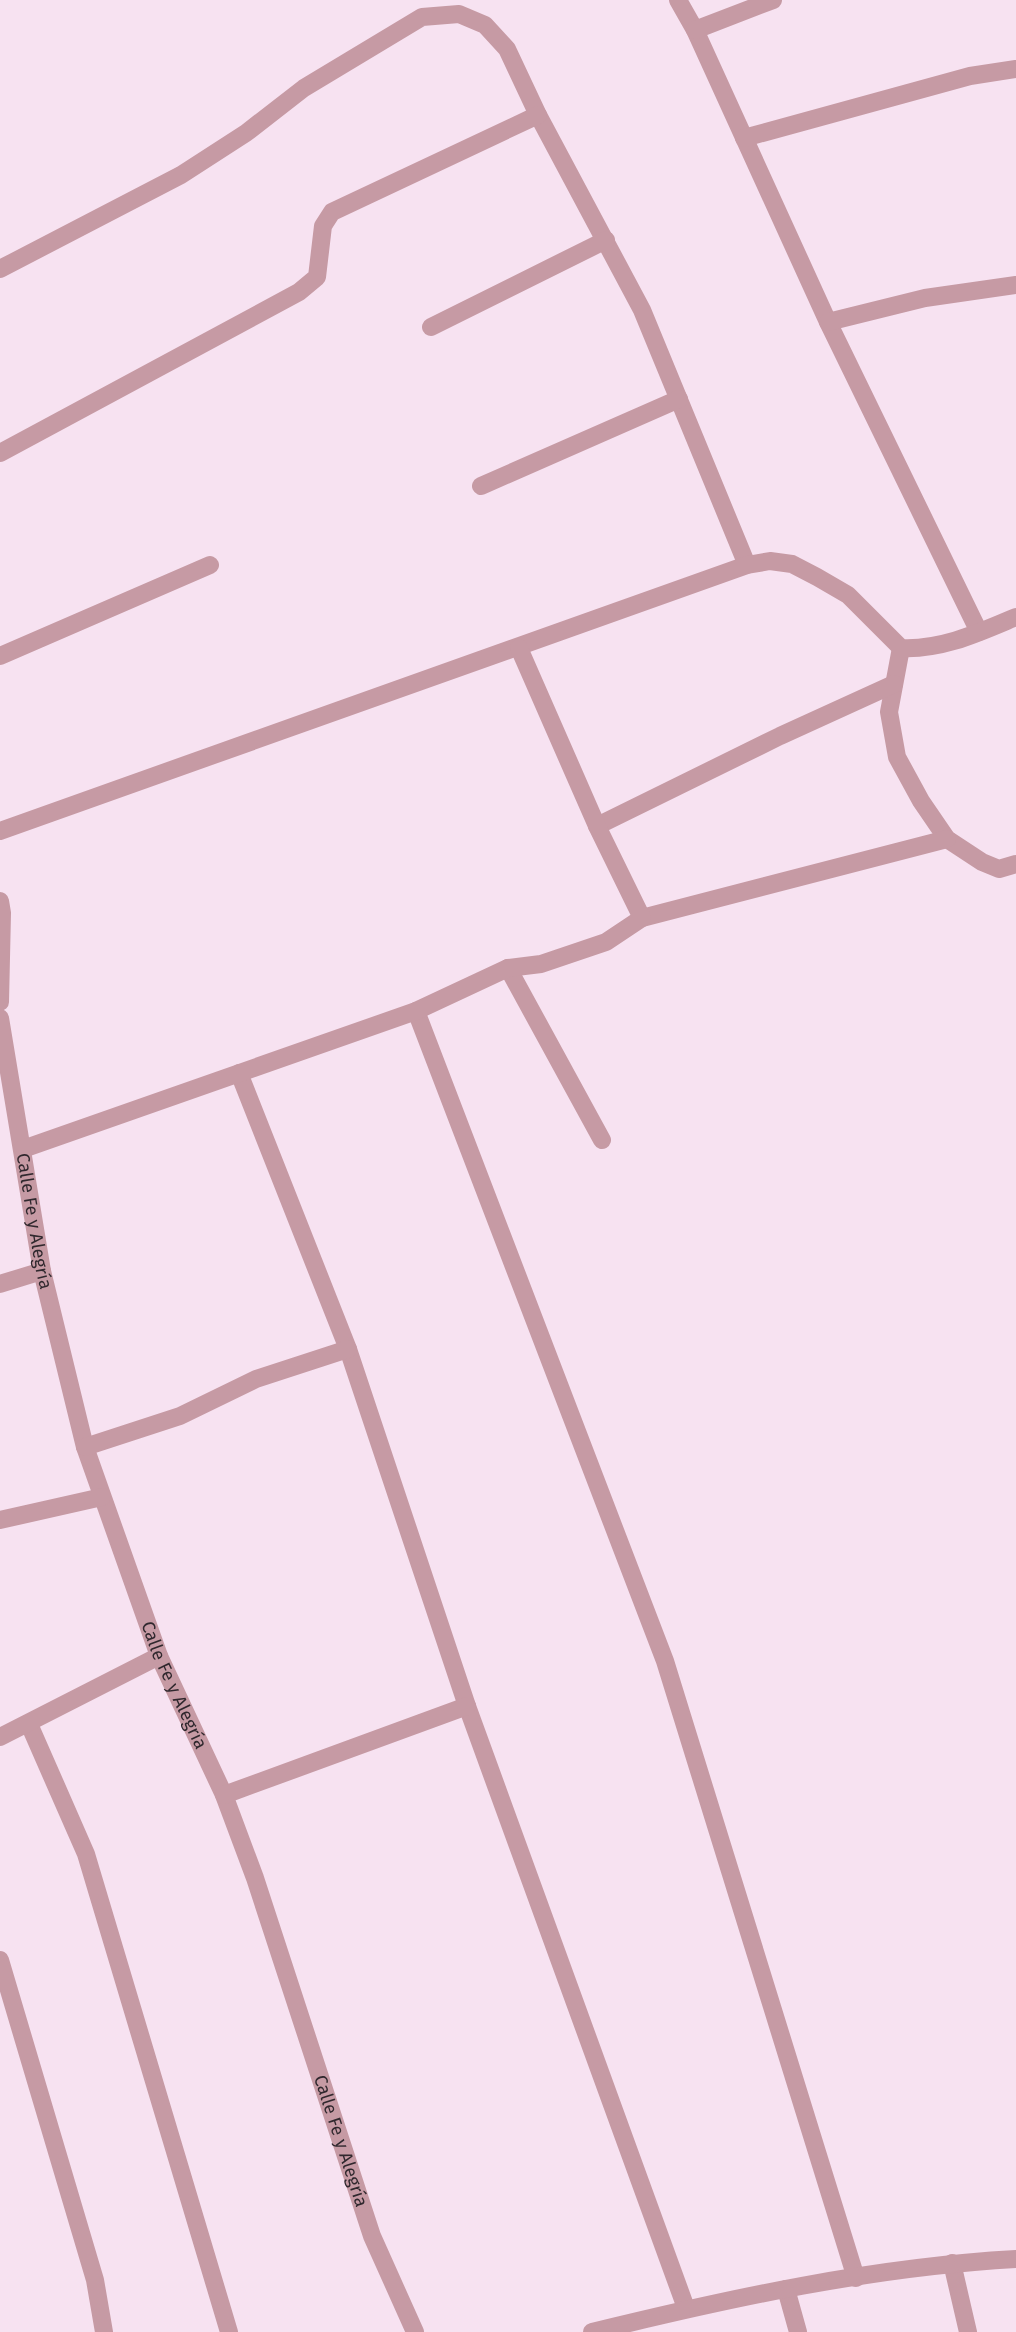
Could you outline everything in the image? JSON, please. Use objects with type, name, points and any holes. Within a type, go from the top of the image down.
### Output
[{"type":"street","points":[[678,0],[695,30],[828,322],[979,632]]},
{"type":"street","points":[[695,30],[773,0]]},
{"type":"street","points":[[0,269],[182,175],[246,134],[304,88],[422,17],[459,14],[485,25],[507,49],[538,115],[642,310],[747,565]]},
{"type":"street","points":[[744,138],[970,76],[1016,69]]},
{"type":"street","points":[[0,453],[299,292],[317,277],[323,225],[332,212],[538,115]]},
{"type":"street","points":[[431,327],[606,240]]},
{"type":"street","points":[[828,322],[925,298],[1016,285]]},
{"type":"street","points":[[481,486],[679,399]]},
{"type":"street","points":[[0,831],[747,565],[770,561],[792,564],[817,577],[848,595],[901,648],[926,649],[1016,617]]},
{"type":"street","points":[[0,656],[210,565]]},
{"type":"street","points":[[519,648],[597,826],[642,918]]},
{"type":"street","points":[[901,648],[889,712],[897,757],[921,801],[947,839],[982,862],[999,869],[1016,864]]},
{"type":"street","points":[[597,826],[780,736],[894,684]]},
{"type":"street","points":[[23,1149],[416,1011],[508,969],[541,964],[606,942],[642,918],[947,839]]},
{"type":"street","points":[[0,901],[3,913],[0,1002]]},
{"type":"street","points":[[508,969],[602,1140]]},
{"type":"street","points":[[416,1011],[665,1661],[856,2278]]},
{"type":"street","name":"Calle Fe y Alegría","points":[[0,1018],[42,1271],[85,1447],[159,1656],[224,1795],[255,1878],[372,2236],[415,2332]]},
{"type":"street","points":[[239,1073],[348,1349],[467,1706],[686,2308]]},
{"type":"street","points":[[0,1284],[42,1271]]},
{"type":"street","points":[[85,1447],[180,1416],[256,1379],[348,1349]]},
{"type":"street","points":[[0,1520],[102,1497]]},
{"type":"street","points":[[0,1737],[159,1656]]},
{"type":"street","points":[[224,1795],[467,1706]]},
{"type":"street","points":[[29,1724],[86,1854],[229,2332]]},
{"type":"street","points":[[0,1960],[94,2280],[104,2332]]},
{"type":"street","points":[[592,2332],[615,2329],[686,2308],[786,2289],[952,2263],[1016,2259]]},
{"type":"street","points":[[952,2263],[968,2332]]},
{"type":"street","points":[[786,2289],[798,2332]]}]
